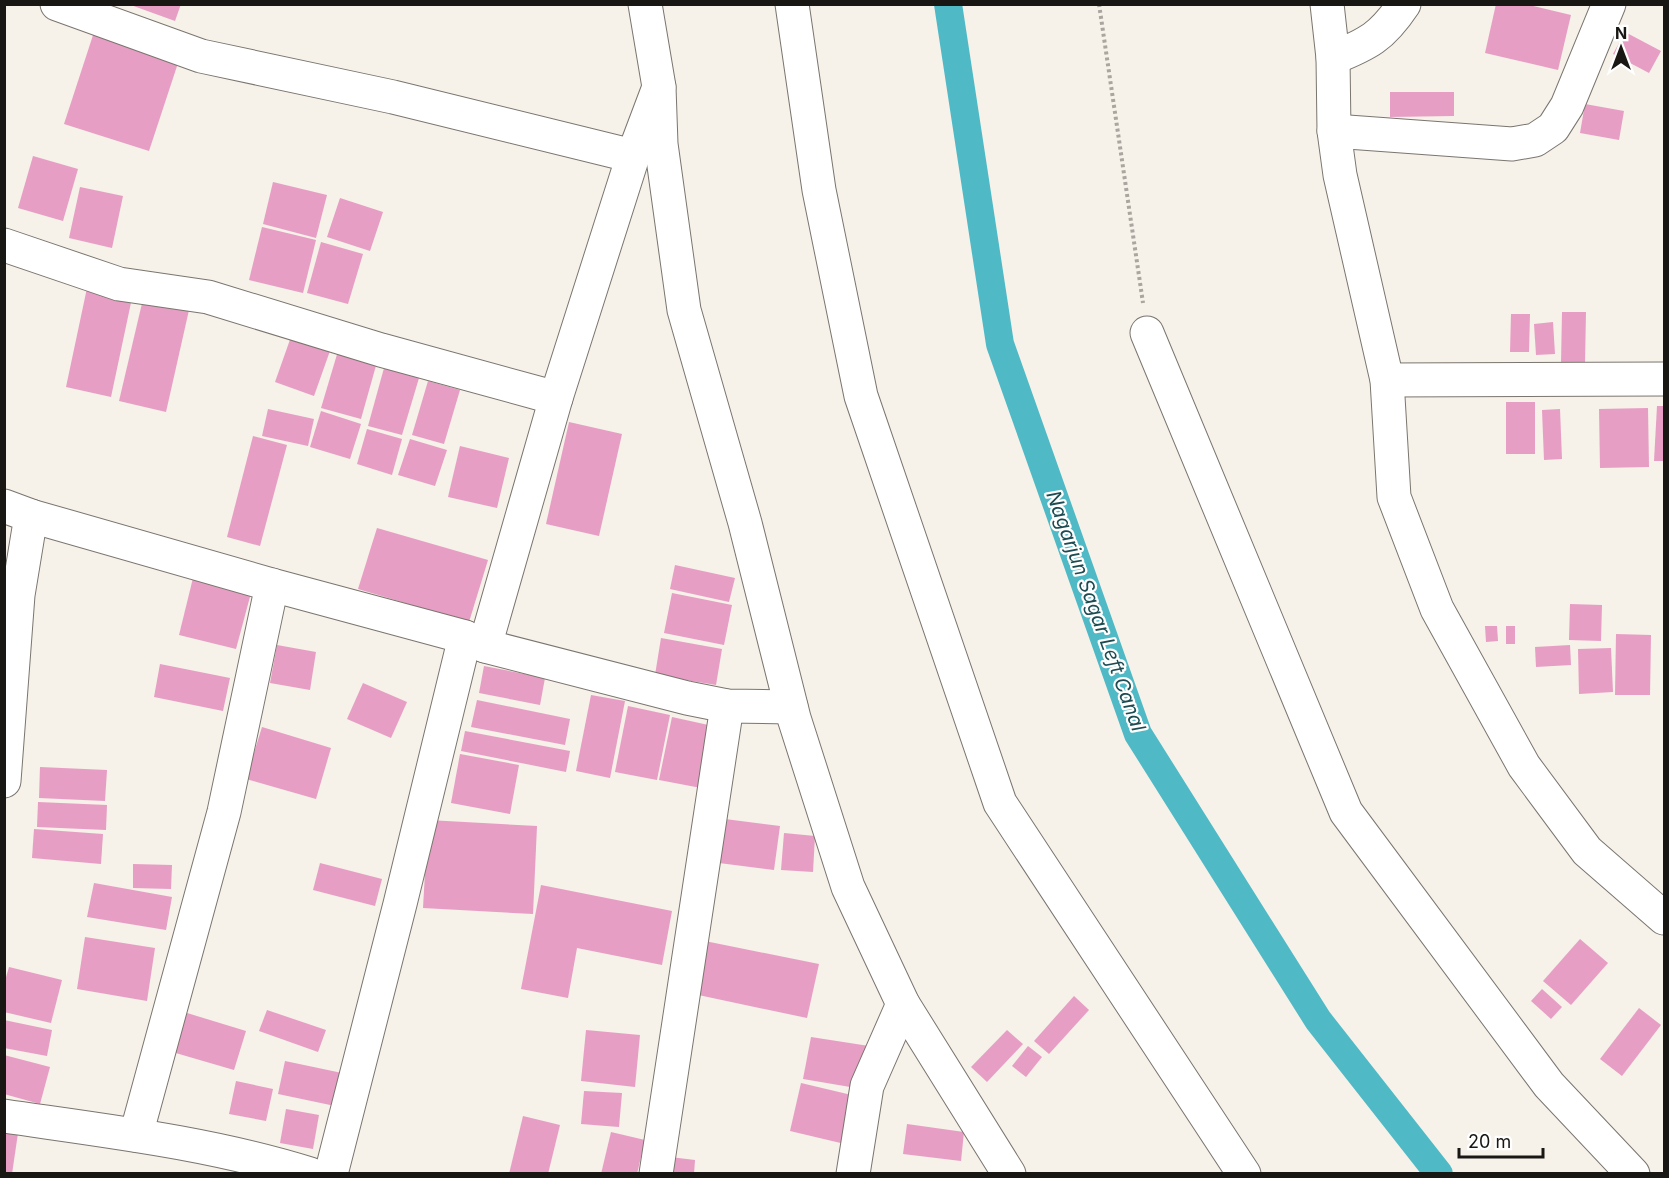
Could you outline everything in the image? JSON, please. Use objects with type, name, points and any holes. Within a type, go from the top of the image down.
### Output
[{"type":"street","points":[[57,4],[201,56],[393,97],[633,156]]},
{"type":"street","points":[[645,4],[659,87],[661,144],[684,310],[745,523],[791,707],[848,887],[903,1004],[1009,1173]]},
{"type":"street","points":[[792,4],[819,190],[861,396],[1000,803],[1244,1173]]},
{"type":"street","points":[[1327,4],[1333,58],[1334,131],[1340,175],[1387,380],[1394,497],[1437,609],[1524,766],[1587,851],[1665,918]]},
{"type":"street","points":[[1333,58],[1362,46],[1390,25],[1404,4]]},
{"type":"street","points":[[1334,131],[1512,144],[1535,140],[1553,128],[1567,106],[1609,4]]},
{"type":"street","points":[[331,1173],[400,904],[475,642],[633,156],[659,87]]},
{"type":"street","points":[[4,245],[119,284],[208,297],[381,350],[556,398]]},
{"type":"street","points":[[1148,333],[1346,812],[1549,1085],[1633,1173]]},
{"type":"street","points":[[1387,380],[1665,379]]},
{"type":"street","points":[[6,761],[11,595],[18,511],[475,642],[687,698],[727,706],[791,707]]},
{"type":"street","points":[[136,1135],[224,812],[272,585]]},
{"type":"street","points":[[656,1173],[727,706]]},
{"type":"street","points":[[853,1173],[867,1086],[903,1004]]},
{"type":"street","points":[[4,1116],[136,1135],[265,1160],[310,1173]]},
{"type":"path","points":[[1099,4],[1148,333]]},
{"type":"building","points":[[128,4],[181,4],[175,21]]},
{"type":"building","points":[[1496,4],[1525,4],[1571,15],[1558,70],[1485,53]]},
{"type":"building","points":[[95,29],[180,57],[149,151],[64,124]]},
{"type":"building","points":[[1625,32],[1661,51],[1649,73],[1613,54]]},
{"type":"building","points":[[1390,92],[1454,92],[1454,116],[1390,117]]},
{"type":"building","points":[[1585,104],[1624,111],[1619,140],[1580,133]]},
{"type":"building","points":[[33,156],[78,169],[63,221],[18,208]]},
{"type":"building","points":[[273,182],[327,195],[316,238],[263,224]]},
{"type":"building","points":[[80,187],[123,196],[112,248],[69,238]]},
{"type":"building","points":[[340,198],[383,212],[370,251],[327,237]]},
{"type":"building","points":[[262,227],[316,240],[303,293],[249,280]]},
{"type":"building","points":[[321,242],[363,254],[348,304],[307,293]]},
{"type":"building","points":[[87,288],[132,298],[111,397],[66,387]]},
{"type":"building","points":[[143,299],[189,310],[166,412],[119,401]]},
{"type":"building","points":[[1562,312],[1586,312],[1585,363],[1561,363]]},
{"type":"building","points":[[1511,314],[1530,314],[1529,352],[1510,352]]},
{"type":"building","points":[[1553,322],[1555,354],[1536,355],[1534,324]]},
{"type":"building","points":[[292,334],[331,348],[314,396],[275,382]]},
{"type":"building","points":[[338,351],[377,362],[361,419],[321,408]]},
{"type":"building","points":[[384,368],[419,378],[402,435],[368,426]]},
{"type":"building","points":[[428,381],[460,390],[444,444],[412,435]]},
{"type":"building","points":[[1506,402],[1535,402],[1535,454],[1506,454]]},
{"type":"building","points":[[1657,406],[1664,406],[1664,461],[1654,461]]},
{"type":"building","points":[[1648,408],[1649,467],[1600,468],[1599,409]]},
{"type":"building","points":[[268,409],[314,419],[308,446],[262,436]]},
{"type":"building","points":[[1560,409],[1562,459],[1544,460],[1542,410]]},
{"type":"building","points":[[321,411],[361,424],[350,459],[310,447]]},
{"type":"building","points":[[569,422],[622,434],[599,536],[546,524]]},
{"type":"building","points":[[367,429],[402,439],[392,475],[357,464]]},
{"type":"building","points":[[253,436],[287,445],[260,546],[227,537]]},
{"type":"building","points":[[410,439],[447,450],[435,486],[398,475]]},
{"type":"building","points":[[460,446],[509,458],[497,508],[448,497]]},
{"type":"building","points":[[377,528],[488,560],[469,622],[358,589]]},
{"type":"building","points":[[675,565],[735,578],[729,602],[670,589]]},
{"type":"building","points":[[193,578],[251,593],[236,649],[179,635]]},
{"type":"building","points":[[672,593],[732,605],[724,645],[664,633]]},
{"type":"building","points":[[1570,604],[1602,605],[1601,641],[1569,640]]},
{"type":"building","points":[[1485,626],[1497,626],[1498,641],[1486,642]]},
{"type":"building","points":[[1506,626],[1515,626],[1515,644],[1506,644]]},
{"type":"building","points":[[1616,634],[1651,635],[1650,695],[1615,695]]},
{"type":"building","points":[[661,638],[722,649],[716,685],[655,675]]},
{"type":"building","points":[[277,645],[316,652],[310,690],[270,683]]},
{"type":"building","points":[[1570,645],[1571,665],[1536,667],[1535,647]]},
{"type":"building","points":[[1611,648],[1613,692],[1579,694],[1578,649]]},
{"type":"building","points":[[160,664],[230,678],[223,711],[154,697]]},
{"type":"building","points":[[484,666],[545,678],[540,705],[479,693]]},
{"type":"building","points":[[363,683],[407,702],[391,738],[347,719]]},
{"type":"building","points":[[591,695],[625,701],[610,778],[576,771]]},
{"type":"building","points":[[477,700],[570,719],[565,745],[471,727]]},
{"type":"building","points":[[628,706],[670,715],[657,780],[615,772]]},
{"type":"building","points":[[672,717],[713,726],[701,788],[659,780]]},
{"type":"building","points":[[262,727],[331,748],[316,799],[246,779]]},
{"type":"building","points":[[465,731],[570,751],[566,772],[461,751]]},
{"type":"building","points":[[460,754],[519,765],[510,814],[451,803]]},
{"type":"building","points":[[40,767],[107,770],[105,801],[39,798]]},
{"type":"building","points":[[38,802],[107,805],[106,830],[37,827]]},
{"type":"building","points":[[725,819],[780,826],[774,870],[719,863]]},
{"type":"building","points":[[428,820],[537,826],[533,914],[423,908]]},
{"type":"building","points":[[34,829],[103,834],[101,864],[32,858]]},
{"type":"building","points":[[784,833],[815,836],[813,872],[781,870]]},
{"type":"building","points":[[320,863],[382,879],[375,906],[313,890]]},
{"type":"building","points":[[133,864],[172,865],[171,889],[133,888]]},
{"type":"building","points":[[94,883],[172,897],[166,930],[87,917]]},
{"type":"building","points":[[541,885],[672,911],[662,965],[577,948],[568,998],[521,989]]},
{"type":"building","points":[[85,937],[155,948],[147,1001],[77,989]]},
{"type":"building","points":[[1580,939],[1608,963],[1571,1005],[1543,981]]},
{"type":"building","points":[[700,940],[819,964],[807,1018],[689,993]]},
{"type":"building","points":[[9,967],[62,980],[51,1023],[4,1012],[4,984]]},
{"type":"building","points":[[1542,989],[1562,1007],[1551,1019],[1531,1001]]},
{"type":"building","points":[[1074,996],[1089,1010],[1049,1054],[1034,1041]]},
{"type":"building","points":[[1639,1008],[1661,1025],[1622,1076],[1600,1059]]},
{"type":"building","points":[[174,1009],[246,1031],[234,1070],[162,1049]]},
{"type":"building","points":[[267,1010],[326,1030],[318,1052],[259,1031]]},
{"type":"building","points":[[4,1020],[52,1030],[47,1056],[4,1048]]},
{"type":"building","points":[[586,1030],[640,1035],[635,1087],[581,1081]]},
{"type":"building","points":[[1007,1030],[1023,1044],[987,1082],[971,1067]]},
{"type":"building","points":[[811,1037],[869,1046],[862,1089],[803,1079]]},
{"type":"building","points":[[1028,1046],[1042,1057],[1026,1077],[1012,1066]]},
{"type":"building","points":[[4,1055],[50,1067],[40,1104],[4,1094]]},
{"type":"building","points":[[285,1061],[342,1073],[335,1106],[278,1094]]},
{"type":"building","points":[[236,1081],[273,1089],[266,1121],[229,1114]]},
{"type":"building","points":[[801,1083],[860,1097],[849,1145],[790,1131]]},
{"type":"building","points":[[584,1091],[622,1093],[619,1127],[581,1124]]},
{"type":"building","points":[[286,1109],[319,1115],[313,1149],[280,1143]]},
{"type":"building","points":[[523,1116],[560,1125],[548,1174],[509,1174]]},
{"type":"building","points":[[907,1124],[964,1132],[961,1161],[903,1154]]},
{"type":"building","points":[[4,1130],[18,1133],[12,1174],[4,1174]]},
{"type":"building","points":[[611,1132],[645,1140],[637,1174],[601,1174]]},
{"type":"building","points":[[662,1156],[695,1160],[694,1174],[660,1174]]},
{"type":"waterway","name":"Nagarjun Sagar Left Canal","points":[[948,4],[1000,344],[1138,734],[1318,1020],[1439,1174]]}]
